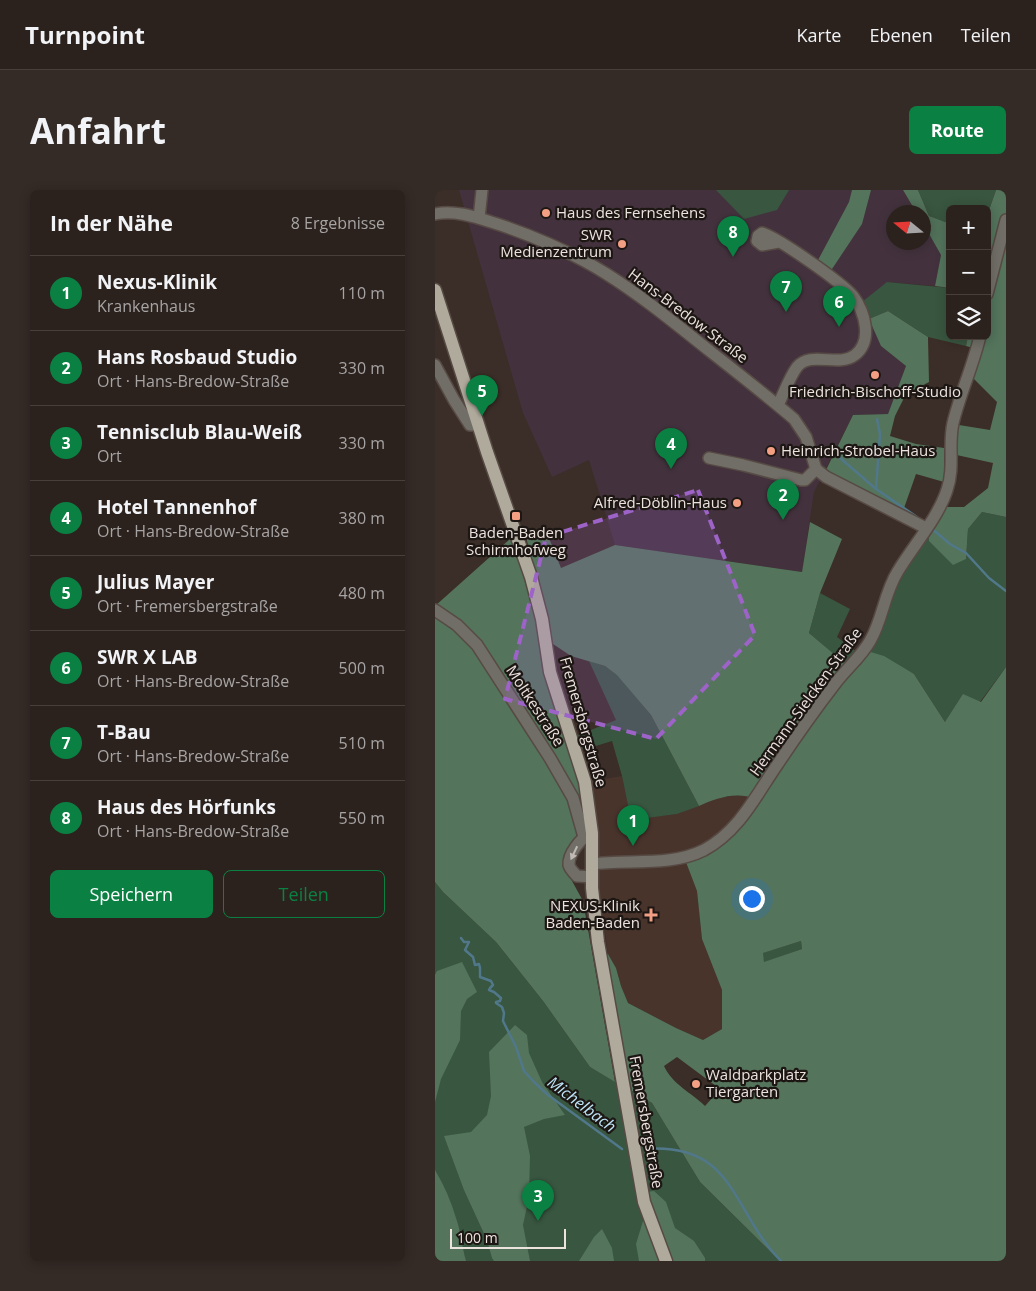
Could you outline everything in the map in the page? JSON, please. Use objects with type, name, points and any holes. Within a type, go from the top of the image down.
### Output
[{"type":"main road","name":"Fremersbergstraße","points":[[435,290],[538,602],[550,672],[585,782],[598,942],[644,1202],[666,1261]]},
{"type":"street","points":[[479,218],[482,190]]},
{"type":"street","name":"Hans-Bredow-Straße","points":[[435,214],[444,212],[479,218],[521,232],[604,272],[682,328],[794,419],[806,437],[816,469]]},
{"type":"street","points":[[991,278],[1006,220]]},
{"type":"street","points":[[778,405],[797,368],[803,362],[810,360],[846,359],[854,356],[862,347],[866,333],[864,317],[852,295],[838,282],[779,242]]},
{"type":"street","name":"Hermann-Sielcken-Straße","points":[[592,870],[612,862],[664,860],[684,857],[709,846],[733,828],[749,810],[777,765],[833,685],[869,642],[896,573],[940,507],[947,490],[951,469],[953,424],[979,340]]},
{"type":"street","points":[[435,365],[470,425],[478,425]]},
{"type":"street","points":[[709,458],[801,480],[805,480],[816,469],[826,476],[927,526]]},
{"type":"street","name":"Moltkestraße","points":[[435,610],[457,625],[477,645],[550,758],[573,798],[588,835]]},
{"type":"street","points":[[588,835],[572,854],[569,865],[572,872],[577,876],[592,870]]},
{"type":"highlighted area","points":[[698,490],[755,635],[656,739],[505,699],[546,537]]},
{"type":"shaded area","points":[[459,190],[903,190],[912,205],[886,205],[886,250],[931,250],[931,237],[941,255],[935,286],[887,282],[881,346],[906,366],[888,414],[853,415],[814,492],[802,572],[615,545],[589,460],[552,477],[523,413]]},
{"type":"shaded area","name":"NEXUS-Klinik Baden-Baden","points":[[622,776],[631,819],[677,814],[719,797],[747,795],[756,799],[740,821],[684,857],[697,891],[702,939],[722,990],[722,1029],[703,1040],[628,1003],[616,968],[608,954],[585,782]]},
{"type":"green space","points":[[716,190],[789,190],[777,210],[744,219]]},
{"type":"green space","points":[[852,190],[871,190],[862,224],[830,272],[817,262],[849,202]]},
{"type":"green space","points":[[903,190],[918,190],[924,205],[912,205]]},
{"type":"green space","points":[[918,190],[996,190],[991,205],[946,205],[946,224],[931,217],[931,205],[924,205]]},
{"type":"green space","points":[[996,190],[1006,190],[1006,517],[982,512],[968,529],[966,559],[953,565],[929,541],[928,527],[940,507],[964,507],[988,488],[993,463],[952,454],[959,425],[990,430],[997,402],[969,374],[977,349],[966,346],[967,340],[991,340],[991,205]]},
{"type":"green space","points":[[931,217],[946,222],[946,287],[935,286],[941,255],[931,237]]},
{"type":"green space","points":[[887,282],[946,288],[946,340],[967,340],[966,346],[928,337],[888,311],[869,319],[862,302]]},
{"type":"green space","points":[[888,311],[928,337],[929,382],[906,394],[895,416],[890,436],[916,444],[944,448],[944,482],[916,474],[903,511],[825,472],[853,415],[888,414],[906,366],[881,346],[869,319]]},
{"type":"green space","points":[[982,512],[1006,517],[1006,667],[980,702],[945,722],[914,674],[864,650],[890,587],[926,528],[966,559],[968,529]]},
{"type":"green space","points":[[810,522],[842,539],[820,593],[809,633],[848,666],[864,650],[884,656],[914,674],[945,722],[963,694],[981,702],[1006,667],[1006,1261],[780,1261],[700,1182],[652,1103],[632,1091],[600,956],[608,954],[616,968],[628,1003],[703,1040],[722,1029],[722,990],[702,939],[697,891],[684,857],[704,849],[755,799],[734,796],[712,800],[699,806],[651,715],[617,675],[605,666],[571,656],[553,644],[525,533],[545,528],[561,568],[615,545],[802,572]],"holes":[[[801,941],[802,949],[764,962],[763,953]],[[677,1057],[720,1089],[705,1106],[677,1083],[664,1066]]]},
{"type":"green space","points":[[511,538],[539,625],[545,670],[586,808],[574,815],[579,833],[567,856],[566,870],[583,901],[615,1082],[590,1067],[543,1001],[496,942],[443,892],[435,882],[435,606]]},
{"type":"green space","points":[[820,593],[850,609],[837,637],[857,652],[846,665],[809,633]]},
{"type":"green space","points":[[589,661],[605,666],[618,675],[651,715],[699,806],[677,814],[631,820],[622,776],[612,741],[583,750],[578,735],[616,720]]},
{"type":"green space","points":[[435,882],[443,892],[496,942],[543,1001],[590,1067],[652,1103],[700,1182],[780,1261],[435,1261]]},
{"type":"green space","points":[[801,941],[802,949],[764,963],[762,953]]},
{"type":"green space","points":[[462,962],[477,992],[467,999],[461,1011],[460,1040],[441,1079],[435,1102],[435,975],[437,971]]},
{"type":"green space","points":[[515,1025],[527,1035],[529,1053],[542,1082],[565,1115],[544,1119],[524,1127],[530,1156],[529,1197],[523,1225],[530,1261],[494,1261],[444,1136],[471,1132],[487,1115],[491,1096],[489,1052]]},
{"type":"green space","points":[[435,1170],[454,1212],[466,1261],[435,1261]]},
{"type":"green space","points":[[654,1191],[666,1202],[675,1228],[694,1241],[705,1261],[671,1261],[646,1192]]},
{"type":"green space","points":[[646,1211],[666,1261],[639,1261],[636,1244]]},
{"type":"green space","points":[[602,1229],[612,1248],[614,1261],[579,1261],[594,1237]]},
{"type":"waterway","points":[[876,489],[880,434],[877,419]]},
{"type":"waterway","points":[[839,457],[876,489],[917,517]]},
{"type":"waterway","points":[[931,528],[950,544],[966,553],[989,578],[1006,591]]},
{"type":"waterway","name":"Michelbach","points":[[461,938],[464,942],[469,942],[465,950],[473,957],[475,965],[479,964],[480,977],[491,981],[493,985],[489,990],[501,998],[496,1003],[502,1007],[504,1013],[503,1021],[516,1047],[524,1071],[548,1095],[622,1149]]},
{"type":"waterway","name":"Michelbach","points":[[644,1149],[674,1150],[697,1157],[715,1168],[728,1184],[765,1242],[781,1261]]},
{"type":"place","name":"Haus des Fernsehens","points":[[546,213]]},
{"type":"place","name":"SWR Medienzentrum","points":[[622,244]]},
{"type":"place","name":"Haus des Hörfunks","points":[[733,257]]},
{"type":"place","name":"T-Bau","points":[[786,312]]},
{"type":"place","name":"SWR X LAB","points":[[839,327]]},
{"type":"place","name":"Friedrich-Bischoff-Studio","points":[[875,375]]},
{"type":"place","name":"Julius Mayer","points":[[482,416]]},
{"type":"place","name":"Heinrich-Strobel-Haus","points":[[771,451]]},
{"type":"place","name":"Hotel Tannenhof","points":[[671,469]]},
{"type":"place","name":"Alfred-Döblin-Haus","points":[[737,503]]},
{"type":"place","name":"Baden-Baden Schirmhofweg","points":[[516,516]]},
{"type":"place","name":"Hans Rosbaud Studio","points":[[783,520]]},
{"type":"place","name":"Nexus-Klinik","points":[[633,846]]},
{"type":"place","name":"NEXUS-Klinik Baden-Baden","points":[[651,915]]},
{"type":"place","name":"Waldparkplatz Tiergarten","points":[[696,1084]]},
{"type":"place","name":"Tennisclub Blau-Weiß","points":[[538,1221]]}]
